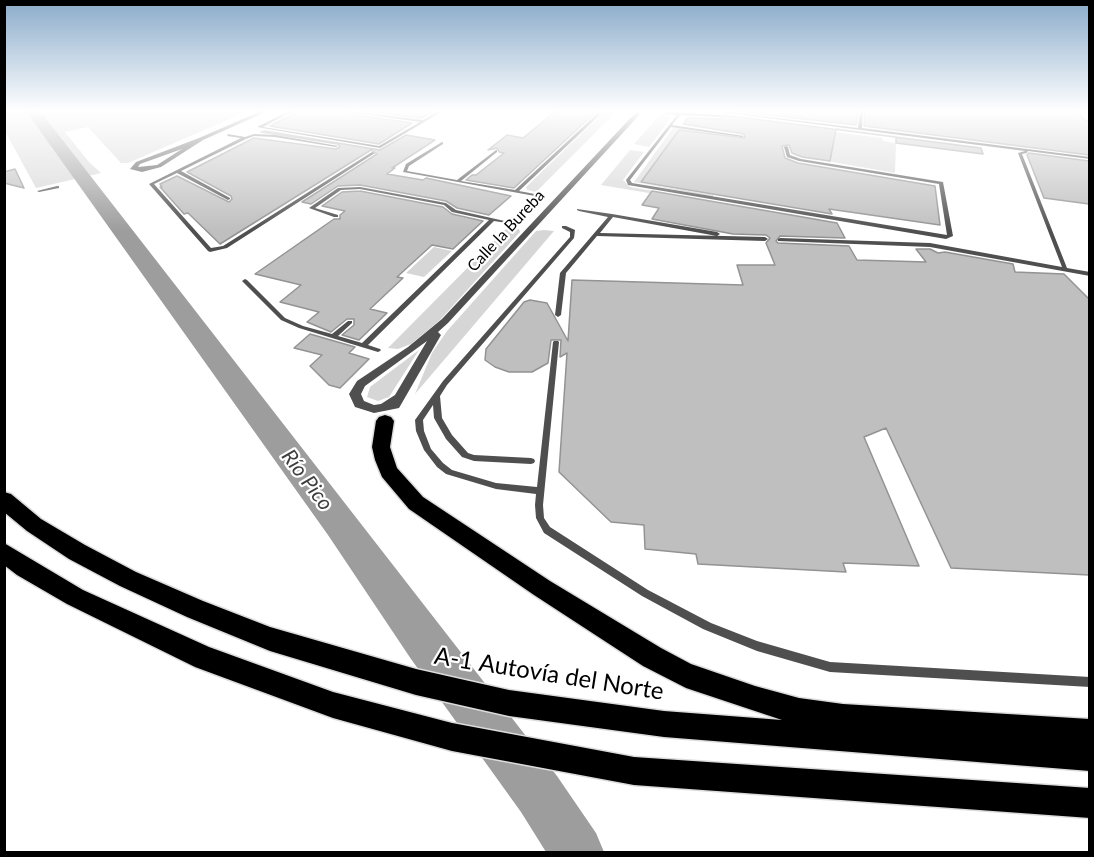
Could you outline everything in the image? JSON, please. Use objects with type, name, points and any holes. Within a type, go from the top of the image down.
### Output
[{"type":"highway","points":[[385,421],[381,447],[384,460],[389,472],[416,502],[542,588],[652,657],[686,675],[755,699],[843,717],[1089,734]]},
{"type":"highway","name":"A-1 Autovía del Norte","points":[[4,500],[34,525],[77,552],[185,605],[270,639],[416,682],[509,703],[664,724],[1089,757]]},
{"type":"highway","points":[[4,552],[25,568],[75,597],[204,658],[333,705],[453,737],[634,771],[1089,803]]},
{"type":"street","points":[[170,151],[138,163],[133,169],[142,170],[159,166],[182,151]]},
{"type":"street","name":"Calle la Bureba","points":[[399,398],[384,407],[374,409],[359,404],[355,394],[361,384],[412,349],[445,321],[603,151]]},
{"type":"street","name":"Calle la Bureba","points":[[385,421],[417,364],[445,321]]},
{"type":"lane","points":[[218,151],[154,181],[151,186],[210,250],[225,247],[373,154]]},
{"type":"lane","points":[[430,151],[408,165],[405,172],[533,195]]},
{"type":"lane","points":[[516,192],[560,151]]},
{"type":"lane","points":[[651,151],[628,180],[630,184],[950,236],[941,183],[800,160],[788,156],[787,151]]},
{"type":"lane","points":[[1028,151],[1089,159]]},
{"type":"lane","points":[[458,182],[496,152]]},
{"type":"lane","points":[[1065,269],[1020,152],[1089,159]]},
{"type":"lane","points":[[183,162],[191,164]]},
{"type":"lane","points":[[165,171],[175,172],[228,199]]},
{"type":"lane","points":[[39,191],[57,187]]},
{"type":"lane","points":[[336,216],[311,208],[340,189],[360,188],[446,204],[454,211],[507,222]]},
{"type":"lane","points":[[579,210],[744,239]]},
{"type":"lane","points":[[558,315],[563,273],[612,215]]},
{"type":"lane","points":[[363,346],[493,219]]},
{"type":"lane","points":[[541,492],[496,486],[449,472],[428,450],[420,431],[419,420],[436,396],[572,237],[573,231],[564,227]]},
{"type":"lane","points":[[596,234],[765,239]]},
{"type":"lane","points":[[780,240],[930,245],[1089,274]]},
{"type":"lane","points":[[245,280],[283,319],[301,327],[378,350]]},
{"type":"lane","points":[[334,336],[350,321]]},
{"type":"lane","points":[[556,342],[540,518],[547,530],[645,593],[707,626],[757,646],[830,667],[1089,682]]},
{"type":"lane","points":[[436,396],[438,418],[465,455],[474,458],[531,461]]},
{"type":"shaded area","points":[[16,151],[80,151],[101,173],[36,188]]},
{"type":"shaded area","points":[[110,151],[156,151],[128,163],[121,163]]},
{"type":"shaded area","points":[[563,151],[577,151],[536,192],[527,190],[526,187]]},
{"type":"shaded area","points":[[629,151],[644,152],[623,180],[630,187],[819,219],[822,222],[601,185]]},
{"type":"shaded area","points":[[656,151],[664,151],[640,183],[713,195],[713,197],[634,182]]},
{"type":"shaded area","points":[[816,151],[896,151],[895,173],[815,159]]},
{"type":"shaded area","points":[[509,226],[519,229],[520,232],[440,320],[411,344],[398,349],[388,348]]},
{"type":"shaded area","points":[[536,231],[554,231],[415,394],[432,353],[447,331]]},
{"type":"shaded area","points":[[434,247],[452,251],[424,277],[406,273]]},
{"type":"shaded area","points":[[419,350],[389,397],[378,401],[367,397],[370,387]]},
{"type":"building","points":[[228,151],[369,151],[220,244],[188,213],[184,214],[160,187],[162,187],[160,184],[177,176],[229,202],[232,199],[231,196],[187,172]]},
{"type":"building","points":[[372,151],[418,151],[392,168],[395,168],[387,174],[423,180],[426,178],[511,196],[489,215],[457,208],[446,201],[360,185],[338,186],[311,204],[302,202],[377,154]]},
{"type":"building","points":[[554,151],[514,188],[466,180],[504,153],[499,152]]},
{"type":"building","points":[[664,151],[783,151],[785,158],[798,163],[935,186],[940,225],[829,209],[832,214],[641,182]]},
{"type":"building","points":[[791,151],[832,151],[830,161],[802,157]]},
{"type":"building","points":[[959,151],[982,151],[983,154]]},
{"type":"building","points":[[1058,151],[1089,151],[1089,155]]},
{"type":"building","points":[[1029,153],[1089,161],[1089,204],[1044,198],[1027,155]]},
{"type":"building","points":[[15,169],[24,188],[4,183],[4,172]]},
{"type":"building","points":[[360,191],[443,207],[452,214],[483,221],[453,249],[432,245],[397,277],[403,278],[370,309],[387,313],[359,340],[342,335],[354,325],[354,319],[347,319],[331,332],[307,322],[319,312],[280,302],[301,285],[255,274],[334,219],[340,219],[340,215],[345,211],[322,206],[342,192]]},
{"type":"building","points":[[652,191],[837,223],[845,238],[780,236],[776,241],[778,243],[849,246],[857,260],[926,262],[916,249],[930,249],[938,253],[945,252],[1013,264],[1015,272],[1064,274],[1089,299],[1089,575],[951,568],[886,428],[864,437],[919,566],[843,563],[846,572],[698,564],[696,554],[645,549],[644,525],[611,522],[559,472],[567,353],[560,357],[561,340],[551,340],[548,363],[532,372],[509,372],[495,367],[485,360],[486,349],[524,302],[530,300],[547,303],[568,341],[572,280],[743,285],[737,265],[775,265],[766,243],[770,238],[766,235],[733,234],[652,219],[659,208],[642,205]]},
{"type":"building","points":[[310,334],[355,347],[349,353],[369,359],[340,388],[329,385],[310,366],[322,355],[294,348]]},
{"type":"waterway","name":"Río Pico","points":[[63,151],[341,524],[426,644],[539,794],[577,852]]}]
